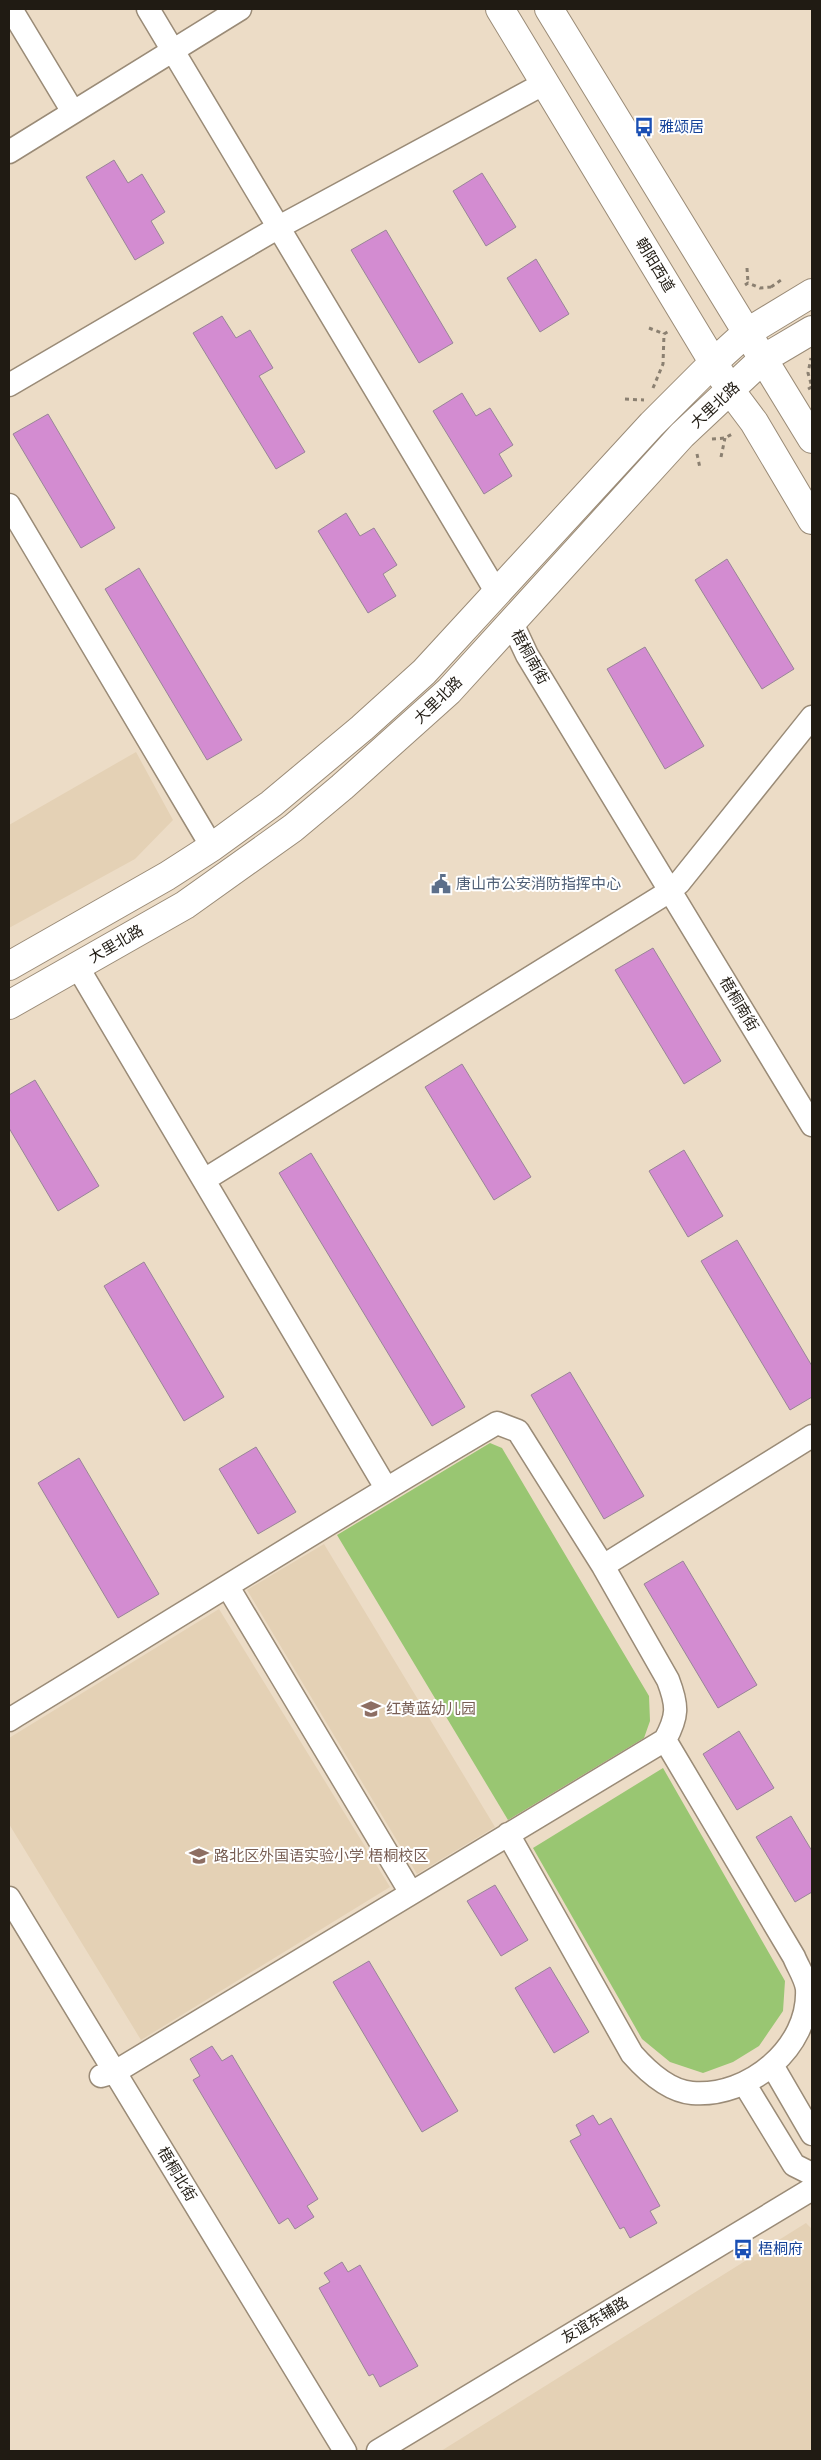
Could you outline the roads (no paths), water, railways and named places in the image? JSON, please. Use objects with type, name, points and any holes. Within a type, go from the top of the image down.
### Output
[{"type":"main road","name":"朝阳西道","points":[[500,9],[730,390],[754,422],[812,520]]},
{"type":"main road","points":[[549,9],[812,439]]},
{"type":"main road","name":"大里北路","points":[[9,966],[167,876],[212,847],[271,804],[362,728],[424,672],[652,424],[714,362],[746,333],[812,293]]},
{"type":"main road","name":"大里北路","points":[[9,1005],[185,905],[292,828],[342,787],[448,691],[512,624],[682,435],[763,359],[812,330]]},
{"type":"street","points":[[11,9],[73,112]]},
{"type":"street","points":[[148,9],[497,593]]},
{"type":"street","points":[[9,152],[240,9]]},
{"type":"street","points":[[9,385],[279,227],[545,83]]},
{"type":"street","points":[[9,505],[212,847]]},
{"type":"street","name":"梧桐南街","points":[[512,624],[527,655],[812,1104]]},
{"type":"street","points":[[204,1180],[674,887],[812,717]]},
{"type":"street","name":"梧桐南街","points":[[674,887],[812,1125]]},
{"type":"street","points":[[77,966],[386,1488]]},
{"type":"street","points":[[9,1720],[228,1587],[386,1488],[497,1423],[518,1431],[603,1566],[668,1680],[676,1701],[674,1722],[665,1740],[108,2074]]},
{"type":"street","points":[[603,1566],[812,1436]]},
{"type":"street","points":[[228,1587],[411,1893]]},
{"type":"street","points":[[508,1834],[632,2054],[649,2073],[668,2084],[691,2093],[719,2092],[744,2083],[772,2065],[796,2037],[806,2012],[807,1987],[794,1957],[665,1740]]},
{"type":"street","name":"梧桐北街","points":[[9,1898],[14,1928],[108,2074],[344,2451]]},
{"type":"street","points":[[772,2065],[812,2134]]},
{"type":"street","name":"梧桐北街","points":[[108,2074],[333,2451]]},
{"type":"street","points":[[744,2083],[794,2165],[812,2174]]},
{"type":"street","name":"友谊东辅路","points":[[378,2451],[812,2188]]},
{"type":"place","name":"雅颂居","points":[[644,127]]},
{"type":"place","name":"唐山市公安消防指挥中心","points":[[441,884]]},
{"type":"place","name":"红黄蓝幼儿园","points":[[371,1709]]},
{"type":"place","name":"路北区外国语实验小学 梧桐校区","points":[[199,1856]]},
{"type":"place","name":"梧桐府","points":[[743,2249]]}]
